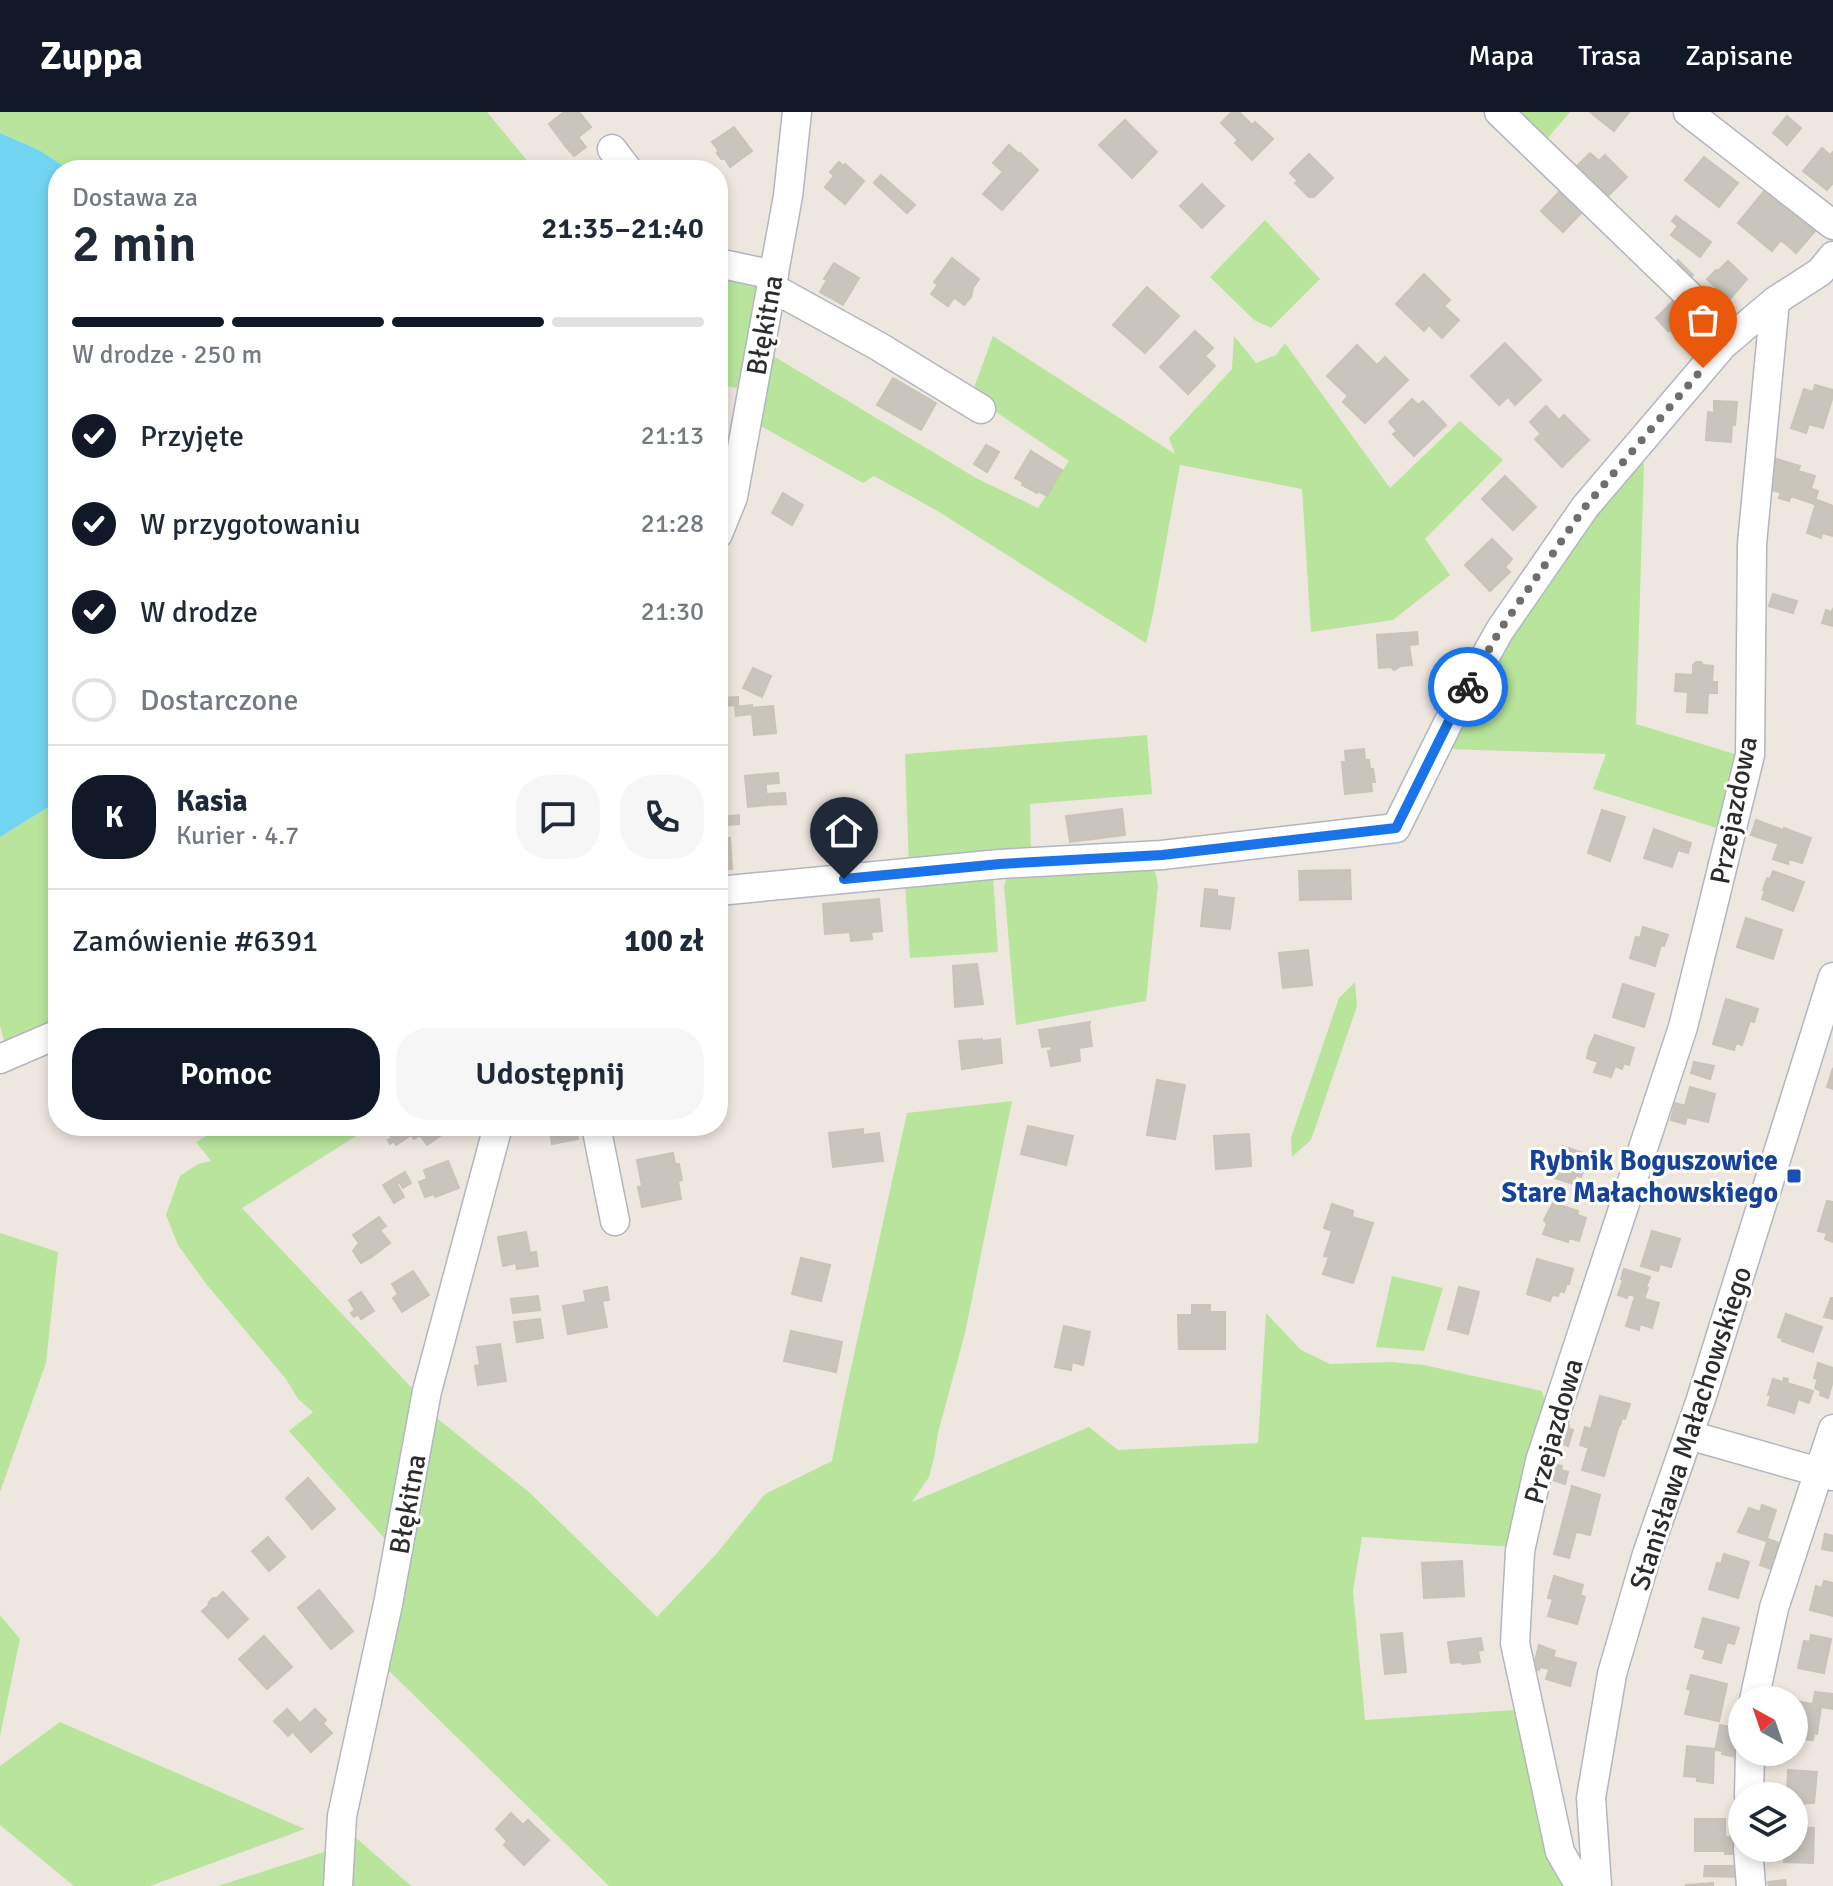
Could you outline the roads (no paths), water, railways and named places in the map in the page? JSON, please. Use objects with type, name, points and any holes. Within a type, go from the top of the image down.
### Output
[{"type":"street","name":"Błękitna","points":[[728,509],[733,497],[788,196],[797,112]]},
{"type":"street","points":[[1499,112],[1732,337]]},
{"type":"street","points":[[1688,112],[1833,225]]},
{"type":"street","points":[[728,890],[1000,864],[1162,855],[1396,828],[1448,723],[1500,630],[1585,507],[1723,345],[1775,301],[1820,272],[1833,256]]},
{"type":"street","points":[[728,266],[772,281],[981,409]]},
{"type":"street","name":"Przejazdowa","points":[[1580,1886],[1560,1852],[1515,1643],[1520,1551],[1540,1461],[1683,1027],[1750,755],[1752,544],[1775,301]]},
{"type":"street","name":"Stanisława Małachowskiego","points":[[1597,1886],[1591,1798],[1612,1674],[1647,1554],[1689,1435],[1833,977]]},
{"type":"street","points":[[0,1059],[48,1038]]},
{"type":"street","name":"Błękitna","points":[[338,1886],[342,1816],[388,1604],[427,1391],[495,1136]]},
{"type":"street","points":[[598,1136],[615,1221]]},
{"type":"street","points":[[1757,1686],[1774,1608],[1826,1474],[1833,1429]]},
{"type":"street","points":[[1689,1435],[1826,1474]]},
{"type":"street","points":[[1749,1862],[1751,1886]]},
{"type":"water","points":[[0,133],[54,160],[48,160],[48,807],[0,837]]},
{"type":"place","name":"Rybnik Boguszowice Stare Małachowskiego","points":[[1794,1176]]}]
